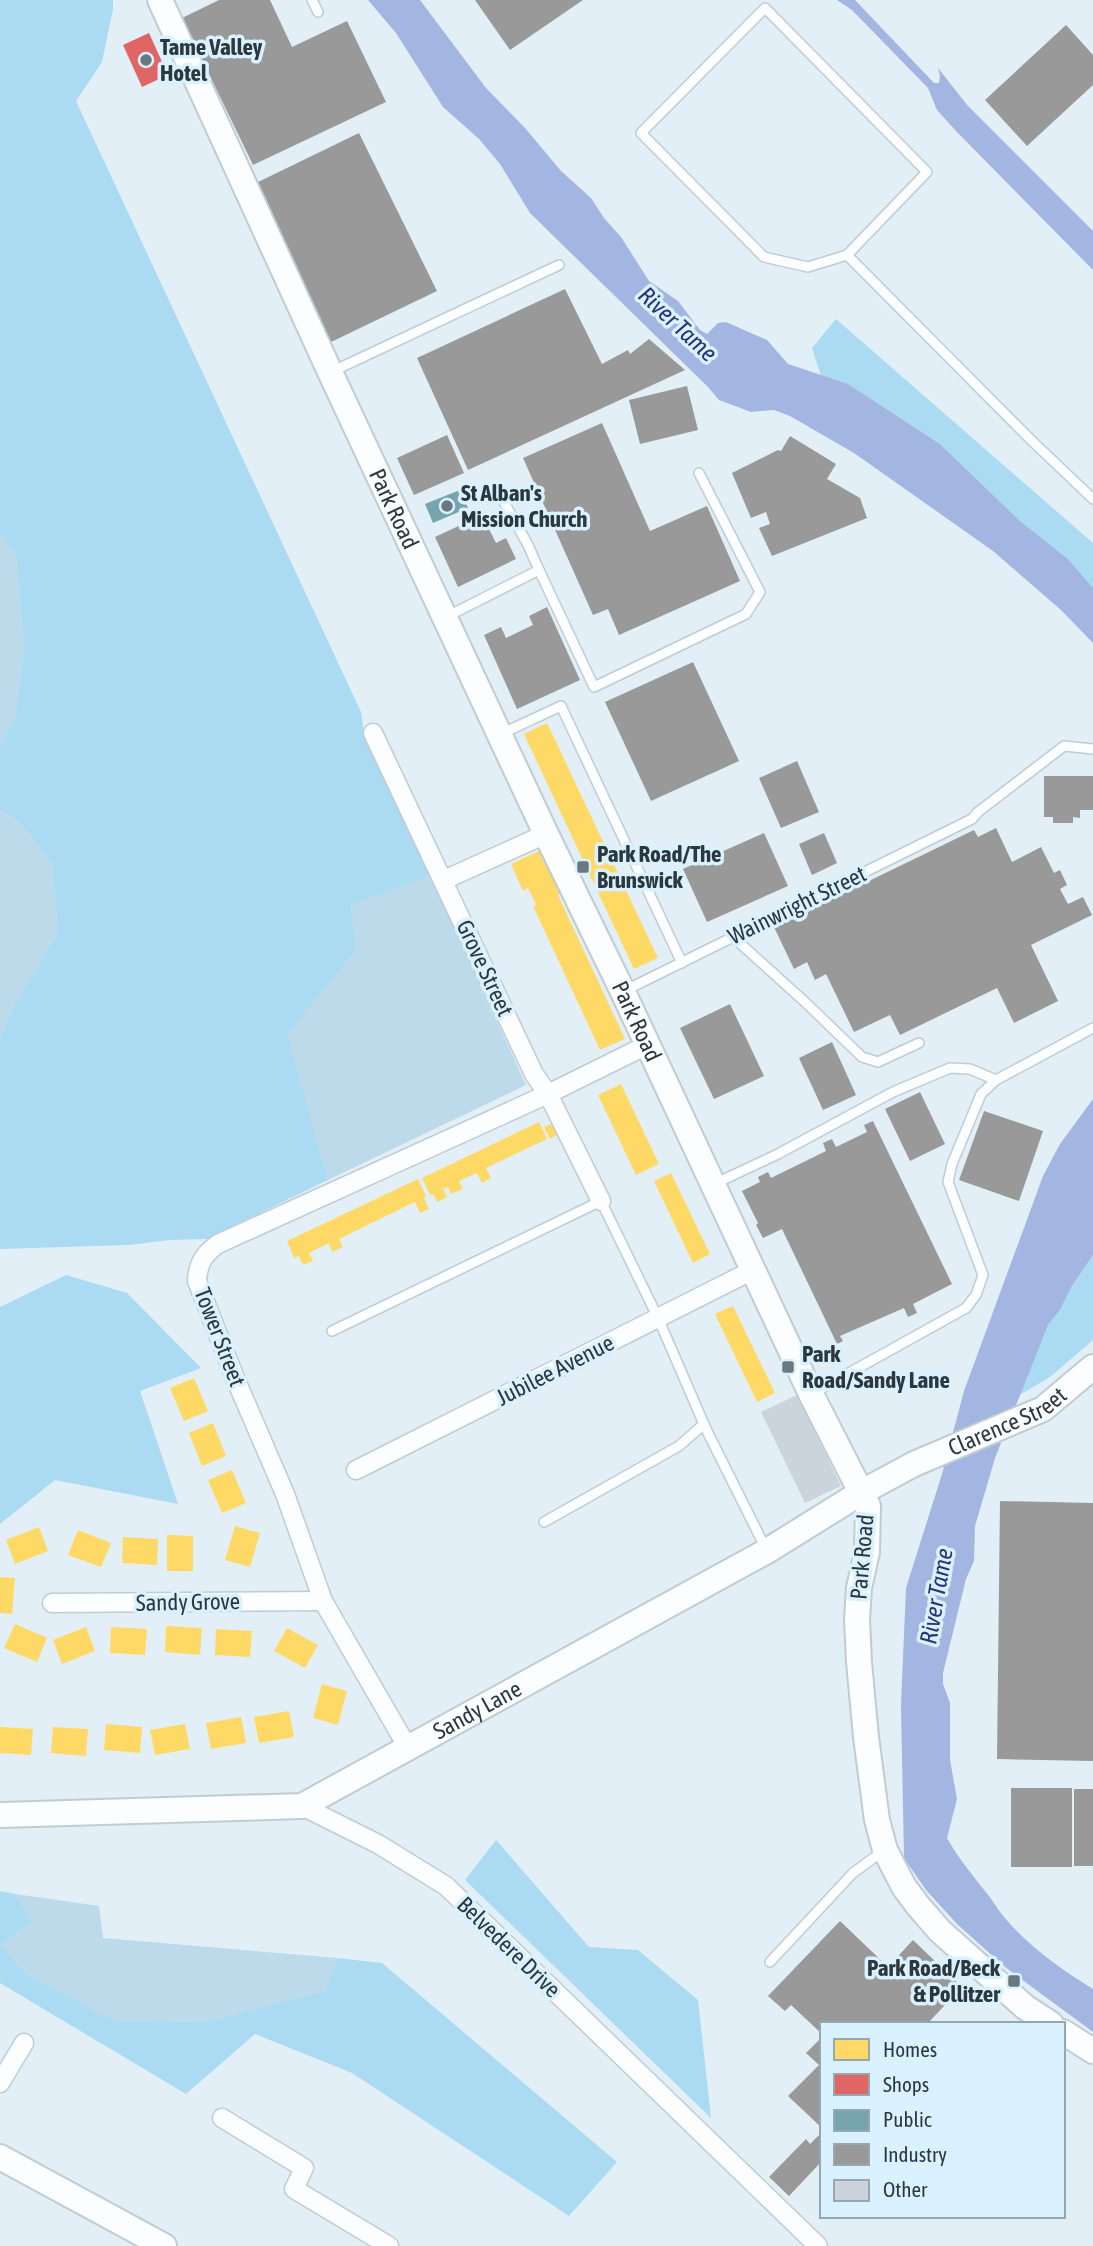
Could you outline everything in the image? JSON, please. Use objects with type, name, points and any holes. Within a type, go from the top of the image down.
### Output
[{"type":"main road","name":"Park Road","points":[[163,1],[330,372],[546,834],[811,1394],[868,1506],[869,1521],[857,1619],[859,1662],[871,1778],[885,1850],[904,1887],[940,1931],[1025,2007],[1048,2022]]},
{"type":"main road","name":"Clarence Street","points":[[914,1464],[1043,1409],[1093,1367]]},
{"type":"main road","name":"Sandy Lane","points":[[0,1815],[302,1806],[767,1551],[862,1492],[914,1464]]},
{"type":"main road","points":[[1065,2033],[1093,2051]]},
{"type":"main road","points":[[0,2157],[164,2246]]},
{"type":"street","name":"Grove Street","points":[[373,733],[534,1074],[548,1094],[601,1201]]},
{"type":"street","points":[[444,880],[546,834]]},
{"type":"street","name":"Tower Street","points":[[408,1748],[323,1601],[285,1494],[197,1281],[199,1264],[204,1255],[218,1244],[548,1094],[648,1045]]},
{"type":"street","name":"Jubilee Avenue","points":[[356,1469],[753,1270]]},
{"type":"street","name":"Sandy Grove","points":[[52,1603],[323,1601]]},
{"type":"street","name":"Belvedere Drive","points":[[302,1806],[378,1844],[446,1886],[818,2246]]},
{"type":"street","points":[[0,2082],[24,2043]]},
{"type":"street","points":[[222,2118],[304,2168],[294,2189],[389,2246]]},
{"type":"lane","points":[[312,0],[318,12]]},
{"type":"lane","points":[[765,8],[927,172],[847,256],[808,267],[764,257],[641,133],[765,8]]},
{"type":"lane","points":[[847,256],[1093,499]]},
{"type":"lane","points":[[330,372],[559,265]]},
{"type":"lane","points":[[504,502],[594,687],[746,614],[760,592],[699,472]]},
{"type":"lane","points":[[445,618],[538,570]]},
{"type":"lane","points":[[500,735],[561,706],[682,962]]},
{"type":"lane","name":"Wainwright Street","points":[[623,992],[972,819],[978,811],[1064,746],[1093,749]]},
{"type":"lane","points":[[733,937],[862,1058],[878,1062],[919,1043]]},
{"type":"lane","points":[[811,1394],[966,1308],[976,1295],[983,1275],[948,1182],[952,1164],[981,1094],[996,1080],[1093,1028]]},
{"type":"lane","points":[[713,1184],[776,1155],[893,1092],[950,1068],[970,1069],[996,1080]]},
{"type":"lane","points":[[332,1331],[601,1201],[658,1318],[704,1424],[767,1551]]},
{"type":"lane","points":[[544,1521],[679,1447],[704,1424]]},
{"type":"lane","points":[[770,1962],[853,1873],[885,1850]]},
{"type":"shaded area","points":[[0,0],[113,0],[102,62],[76,101],[361,712],[364,733],[431,876],[351,905],[356,950],[287,1034],[328,1180],[207,1239],[129,1245],[0,1249],[0,1039],[13,1006],[58,933],[52,863],[19,822],[0,811],[0,744],[15,717],[24,648],[16,557],[0,533]]},
{"type":"shaded area","points":[[836,319],[1093,543],[1093,588],[1068,559],[1020,521],[940,444],[848,384],[821,376],[812,348]]},
{"type":"shaded area","points":[[0,533],[16,557],[24,648],[15,717],[0,744]]},
{"type":"shaded area","points":[[0,811],[19,822],[52,863],[58,933],[13,1006],[0,1039]]},
{"type":"shaded area","points":[[431,876],[526,1085],[328,1180],[286,1034],[356,950],[351,905]]},
{"type":"shaded area","points":[[1093,1255],[1093,1340],[1050,1377],[1018,1396],[1048,1325]]},
{"type":"shaded area","points":[[66,1275],[127,1293],[201,1368],[140,1391],[178,1504],[55,1480],[0,1524],[0,1307]]},
{"type":"shaded area","points":[[496,1840],[589,1947],[638,1950],[698,2000],[711,2118],[465,1880]]},
{"type":"shaded area","points":[[0,1891],[15,1894],[32,1921],[1,1945],[26,1973],[112,2020],[205,2022],[325,1991],[337,1958],[382,1963],[617,2162],[569,2216],[352,2073],[255,2034],[186,2094],[0,1983]]},
{"type":"shaded area","points":[[15,1894],[99,1906],[103,1938],[337,1958],[325,1991],[205,2022],[111,2020],[26,1973],[1,1945],[32,1921]]},
{"type":"water","name":"River Tame","points":[[368,0],[420,0],[486,88],[525,128],[561,171],[591,198],[621,237],[649,281],[678,301],[700,330],[707,334],[718,323],[726,322],[767,340],[788,364],[848,384],[940,444],[1020,521],[1068,559],[1093,588],[1093,643],[1061,610],[993,551],[854,453],[790,416],[774,410],[751,412],[719,400],[530,213],[500,164],[479,139],[443,107],[396,33]]},
{"type":"water","points":[[837,0],[855,0],[934,83],[939,83],[938,68],[968,106],[1093,231],[1093,270],[956,131],[937,110],[928,88],[852,10]]},
{"type":"water","name":"River Tame","points":[[1093,1099],[1093,1255],[1048,1325],[995,1458],[975,1526],[974,1561],[966,1579],[943,1673],[943,1684],[950,1703],[950,1760],[957,1799],[947,1838],[1013,1928],[1046,1957],[1093,1989],[1093,2032],[1005,1967],[957,1924],[926,1890],[904,1858],[901,1704],[906,1588],[942,1474],[964,1391],[1043,1176],[1060,1144]]},
{"type":"building: Homes","points":[[547,723],[658,958],[634,969],[524,734]]},
{"type":"building: Homes","points":[[541,850],[561,894],[558,895],[625,1039],[600,1050],[533,906],[536,905],[528,888],[523,891],[511,864]]},
{"type":"building: Homes","points":[[621,1084],[659,1164],[636,1175],[598,1095]]},
{"type":"building: Homes","points":[[539,1122],[547,1139],[486,1168],[491,1178],[482,1183],[477,1173],[459,1181],[463,1189],[451,1194],[448,1187],[443,1189],[447,1197],[437,1202],[433,1194],[430,1195],[422,1178]]},
{"type":"building: Homes","points":[[553,1123],[559,1134],[550,1139],[544,1127]]},
{"type":"building: Homes","points":[[671,1173],[710,1254],[693,1263],[654,1181]]},
{"type":"building: Homes","points":[[418,1179],[429,1209],[420,1213],[415,1202],[339,1239],[343,1247],[332,1252],[329,1243],[309,1253],[313,1261],[303,1265],[299,1256],[294,1258],[287,1241]]},
{"type":"building: Homes","points":[[733,1306],[775,1393],[757,1402],[715,1314]]},
{"type":"building: Homes","points":[[194,1378],[208,1411],[184,1421],[170,1388]]},
{"type":"building: Homes","points":[[213,1423],[226,1456],[202,1466],[189,1433]]},
{"type":"building: Homes","points":[[232,1470],[246,1503],[222,1513],[208,1480]]},
{"type":"building: Homes","points":[[235,1526],[260,1533],[250,1567],[225,1560]]},
{"type":"building: Homes","points":[[39,1527],[48,1551],[15,1564],[6,1540]]},
{"type":"building: Homes","points":[[78,1530],[111,1543],[101,1567],[68,1555]]},
{"type":"building: Homes","points":[[167,1535],[193,1536],[193,1571],[167,1571]]},
{"type":"building: Homes","points":[[123,1537],[158,1539],[157,1565],[122,1563]]},
{"type":"building: Homes","points":[[0,1577],[15,1578],[12,1614],[0,1613]]},
{"type":"building: Homes","points":[[15,1624],[47,1638],[37,1662],[4,1648]]},
{"type":"building: Homes","points":[[166,1626],[202,1628],[200,1655],[165,1652]]},
{"type":"building: Homes","points":[[86,1627],[95,1651],[62,1664],[53,1640]]},
{"type":"building: Homes","points":[[111,1627],[147,1629],[145,1655],[110,1653]]},
{"type":"building: Homes","points":[[287,1628],[318,1645],[305,1668],[274,1651]]},
{"type":"building: Homes","points":[[216,1629],[252,1631],[250,1657],[215,1655]]},
{"type":"building: Homes","points":[[322,1684],[347,1691],[338,1725],[313,1718]]},
{"type":"building: Homes","points":[[289,1711],[294,1737],[259,1743],[254,1717]]},
{"type":"building: Homes","points":[[241,1717],[246,1743],[211,1749],[206,1723]]},
{"type":"building: Homes","points":[[106,1724],[142,1727],[140,1753],[104,1750]]},
{"type":"building: Homes","points":[[185,1724],[190,1749],[155,1755],[150,1730]]},
{"type":"building: Homes","points":[[0,1727],[33,1729],[31,1755],[0,1753]]},
{"type":"building: Homes","points":[[53,1727],[88,1729],[86,1756],[51,1753]]},
{"type":"building: Shops","name":"Tame Valley Hotel","points":[[149,33],[168,75],[142,87],[123,45]]},
{"type":"building: Public","name":"St Alban's Mission Church","points":[[460,490],[468,508],[433,523],[425,504]]},
{"type":"building: Industry","points":[[219,0],[270,0],[292,47],[347,21],[386,102],[253,165],[182,18]]},
{"type":"building: Industry","points":[[475,0],[583,0],[510,50]]},
{"type":"building: Industry","points":[[1066,25],[1093,55],[1093,85],[1027,146],[985,100]]},
{"type":"building: Industry","points":[[359,133],[437,291],[329,343],[252,185]]},
{"type":"building: Industry","points":[[565,289],[602,364],[628,350],[630,354],[649,339],[685,370],[468,470],[417,358]]},
{"type":"building: Industry","points":[[687,386],[698,430],[640,444],[629,400]]},
{"type":"building: Industry","points":[[602,423],[650,531],[707,506],[740,581],[619,635],[608,609],[593,615],[523,458]]},
{"type":"building: Industry","points":[[447,435],[464,473],[414,495],[397,458]]},
{"type":"building: Industry","points":[[790,436],[836,464],[827,479],[860,498],[867,518],[772,556],[759,528],[770,524],[766,512],[751,518],[732,473],[778,450],[781,451]]},
{"type":"building: Industry","points":[[482,515],[496,543],[506,538],[516,559],[458,587],[435,537]]},
{"type":"building: Industry","points":[[547,607],[580,680],[517,709],[484,635],[501,627],[506,638],[533,625],[529,616]]},
{"type":"building: Industry","points":[[693,662],[739,761],[651,801],[605,702]]},
{"type":"building: Industry","points":[[797,761],[819,812],[781,828],[759,778]]},
{"type":"building: Industry","points":[[1044,776],[1093,776],[1093,810],[1080,810],[1080,818],[1073,817],[1073,823],[1053,823],[1053,817],[1044,817]]},
{"type":"building: Industry","points":[[996,828],[1012,862],[1041,847],[1054,873],[1060,870],[1067,885],[1060,889],[1068,904],[1083,897],[1092,915],[1031,945],[1058,1001],[1014,1023],[997,988],[900,1035],[890,1015],[854,1032],[826,974],[815,980],[807,962],[794,969],[774,927],[974,830],[978,837]]},
{"type":"building: Industry","points":[[764,833],[788,886],[707,922],[683,869]]},
{"type":"building: Industry","points":[[824,833],[837,863],[812,875],[799,844]]},
{"type":"building: Industry","points":[[730,1004],[764,1076],[714,1099],[680,1028]]},
{"type":"building: Industry","points":[[832,1042],[856,1095],[823,1110],[799,1058]]},
{"type":"building: Industry","points":[[920,1092],[945,1144],[910,1161],[885,1109]]},
{"type":"building: Industry","points":[[984,1111],[1043,1131],[1019,1201],[959,1180]]},
{"type":"building: Industry","points":[[873,1121],[952,1284],[913,1304],[917,1313],[908,1317],[904,1308],[840,1336],[843,1341],[837,1344],[782,1229],[763,1238],[742,1191],[760,1182],[758,1177],[768,1172],[771,1178],[826,1151],[823,1143],[832,1139],[836,1147],[867,1132],[864,1125]]},
{"type":"building: Industry","points":[[1000,1501],[1093,1503],[1093,1761],[997,1759]]},
{"type":"building: Industry","points":[[1011,1788],[1072,1788],[1072,1867],[1011,1867]]},
{"type":"building: Industry","points":[[1074,1789],[1093,1789],[1093,1866],[1074,1866]]},
{"type":"building: Industry","points":[[840,1921],[888,1967],[913,1940],[962,1987],[929,2022],[820,2022],[820,2032],[791,2005],[785,2011],[768,1996]]},
{"type":"building: Industry","points":[[820,2039],[820,2126],[788,2096],[819,2065],[806,2053]]},
{"type":"building: Industry","points":[[820,2134],[820,2163],[789,2196],[769,2177],[806,2139],[810,2144]]},
{"type":"building: Other","points":[[797,1395],[841,1486],[805,1503],[761,1412]]},
{"type":"place","name":"Tame Valley Hotel","points":[[146,60]]},
{"type":"place","name":"St Alban's Mission Church","points":[[447,506]]},
{"type":"place","name":"Park Road/The Brunswick","points":[[583,867]]},
{"type":"place","name":"Park Road/Sandy Lane","points":[[788,1367]]},
{"type":"place","name":"Park Road/Beck & Pollitzer","points":[[1014,1981]]}]
